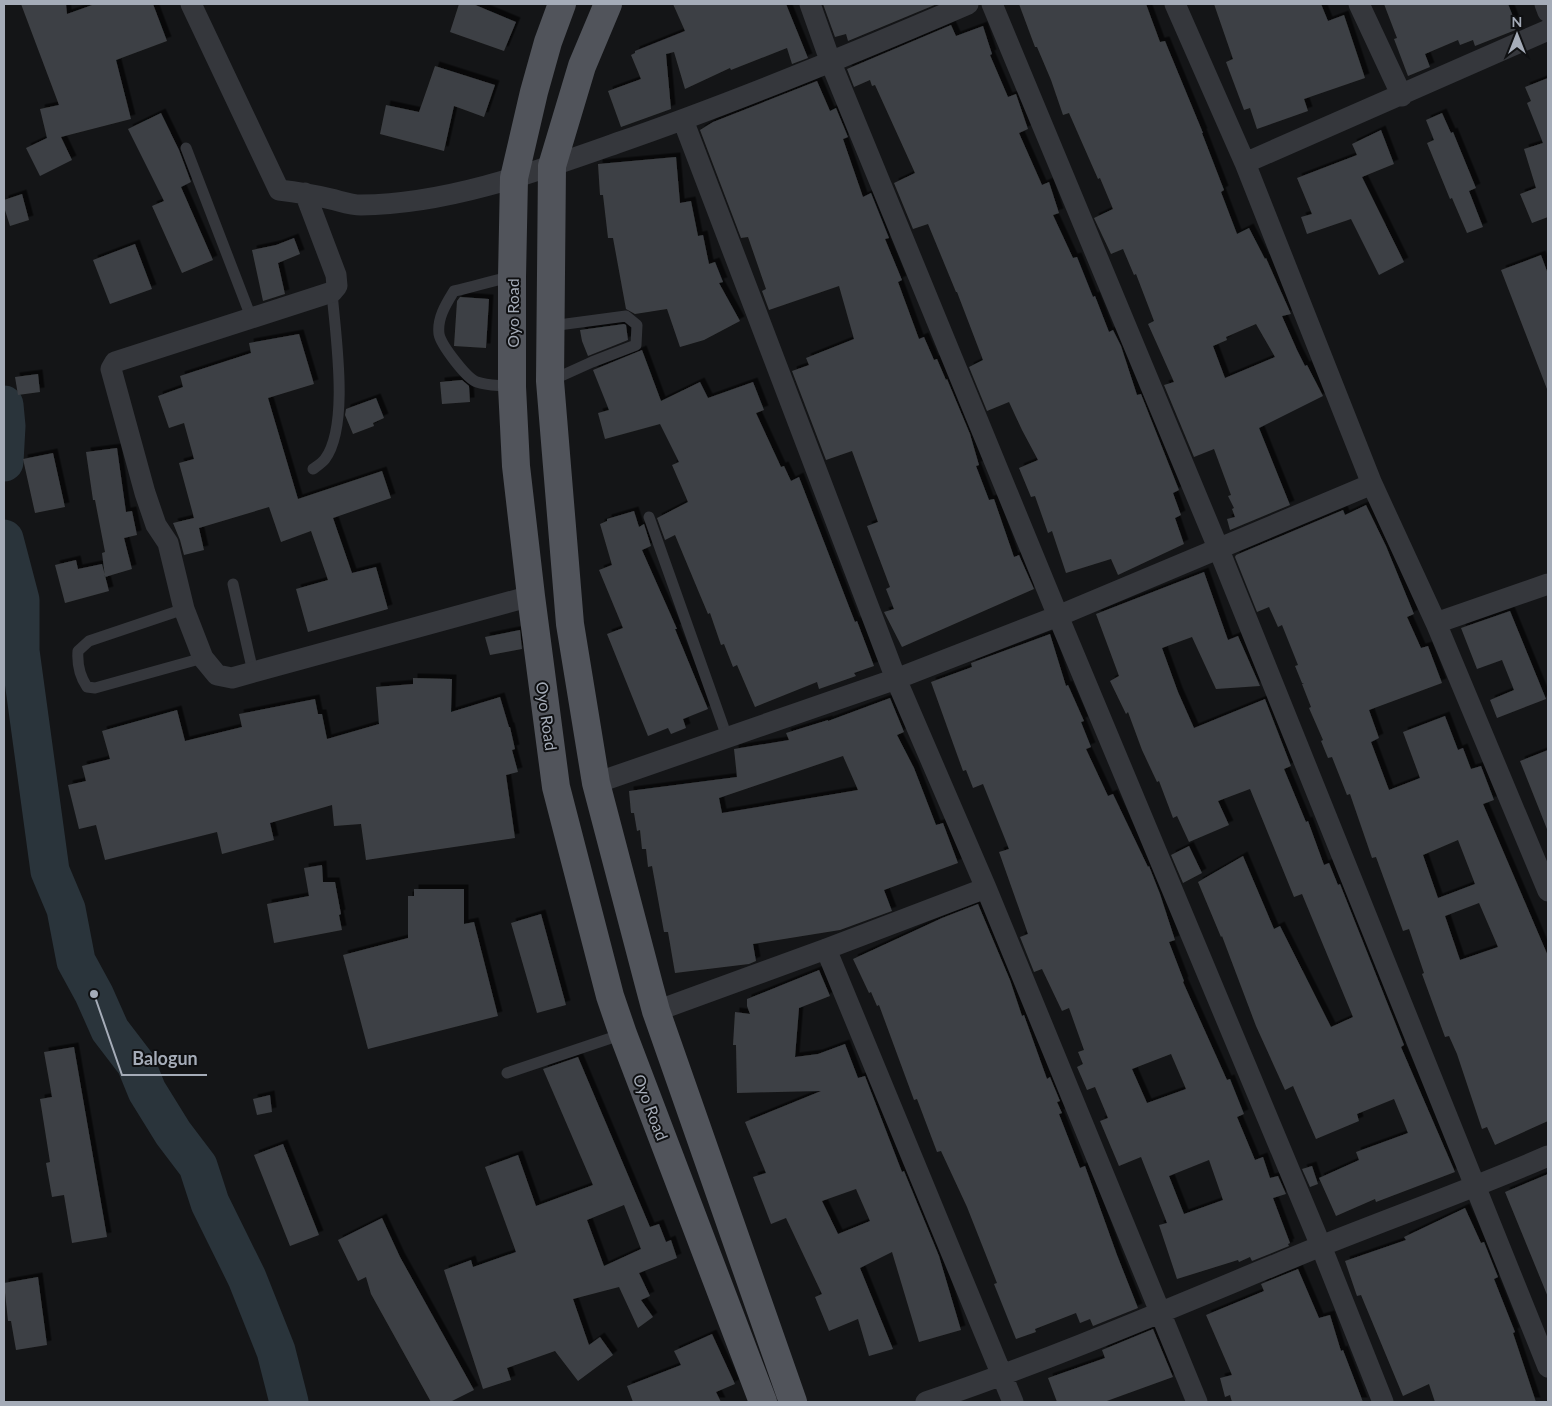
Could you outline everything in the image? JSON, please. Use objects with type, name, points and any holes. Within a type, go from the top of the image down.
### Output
[{"type":"main road","name":"Oyo Road","points":[[562,4],[548,42],[534,92],[514,178],[512,277],[512,387],[516,466],[556,787],[610,996],[762,1402]]},
{"type":"main road","points":[[608,4],[582,66],[552,166],[550,381],[570,624],[596,783],[656,1011],[793,1402]]},
{"type":"street","points":[[191,4],[279,190],[305,193],[358,205],[419,200],[514,178],[552,166],[683,120],[831,63],[968,4]]},
{"type":"street","points":[[810,4],[831,63],[1058,616],[1321,1246],[1383,1402]]},
{"type":"street","points":[[992,4],[1219,550],[1548,1367]]},
{"type":"street","points":[[1175,4],[1245,163],[1372,484],[1436,623],[1548,891]]},
{"type":"street","points":[[1359,4],[1402,96]]},
{"type":"street","points":[[1545,4],[1548,12]]},
{"type":"street","points":[[1245,163],[1402,96],[1548,30]]},
{"type":"street","points":[[683,120],[896,679],[986,888],[1196,1402]]},
{"type":"street","points":[[305,193],[336,275],[337,286],[332,292],[115,362],[111,369],[153,517],[168,543],[184,609],[202,658],[217,675],[232,678],[531,596]]},
{"type":"street","points":[[596,783],[896,679],[1058,616],[1219,550],[1372,484]]},
{"type":"street","points":[[1436,623],[1548,584]]},
{"type":"street","points":[[656,1011],[986,888]]},
{"type":"street","points":[[826,949],[1013,1402]]},
{"type":"street","points":[[926,1402],[1002,1376],[1548,1156]]},
{"type":"lane","points":[[186,148],[251,317]]},
{"type":"lane","points":[[512,277],[487,281],[479,286],[454,291],[441,312],[439,335],[455,362],[476,382],[512,387]]},
{"type":"lane","points":[[313,469],[324,461],[330,450],[336,430],[340,392],[332,292]]},
{"type":"lane","points":[[550,326],[626,316],[637,325],[636,345],[550,381]]},
{"type":"lane","points":[[649,517],[727,737]]},
{"type":"lane","points":[[233,584],[253,672]]},
{"type":"lane","points":[[184,609],[89,641],[78,650],[79,670],[82,680],[87,687],[95,688],[202,658]]},
{"type":"lane","points":[[507,1073],[623,1034]]},
{"type":"building","points":[[21,4],[66,4],[67,14],[95,4],[153,4],[167,41],[116,60],[131,119],[61,137],[72,160],[40,176],[26,148],[47,138],[40,109],[59,105]]},
{"type":"building","points":[[459,4],[473,4],[516,22],[504,51],[450,32]]},
{"type":"building","points":[[673,4],[786,4],[808,58],[792,64],[787,48],[731,70],[730,68],[685,89],[674,52],[666,54],[671,109],[621,127],[608,91],[641,79],[631,55],[635,51],[685,31]]},
{"type":"building","points":[[823,4],[937,4],[848,41],[846,34],[835,37]]},
{"type":"building","points":[[1019,4],[1146,4],[1160,42],[1165,41],[1203,133],[1224,190],[1221,192],[1237,234],[1249,228],[1266,258],[1291,314],[1282,316],[1305,366],[1307,365],[1323,396],[1259,428],[1290,505],[1230,530],[1227,519],[1235,517],[1232,509],[1234,508],[1228,496],[1231,495],[1214,449],[1194,457],[1164,385],[1174,382],[1148,324],[1154,321],[1136,274],[1134,275],[1123,249],[1111,254],[1094,218],[1113,209],[1069,113],[1063,115],[1051,80],[1037,47],[1035,47]],"holes":[[[1256,324],[1275,357],[1225,378],[1213,346],[1227,340],[1226,337]]]},
{"type":"building","points":[[1214,4],[1321,4],[1328,21],[1344,15],[1365,78],[1304,99],[1308,111],[1257,129],[1250,108],[1244,110],[1226,62],[1233,59]]},
{"type":"building","points":[[1384,4],[1508,4],[1518,29],[1475,46],[1473,40],[1460,45],[1458,40],[1425,54],[1430,67],[1408,76],[1394,39],[1397,38]]},
{"type":"building","points":[[951,25],[956,36],[983,26],[992,54],[990,55],[1008,97],[1016,94],[1028,129],[1019,133],[1042,185],[1049,182],[1059,213],[1053,215],[1073,258],[1077,257],[1109,332],[1113,330],[1121,346],[1137,395],[1141,394],[1179,490],[1173,493],[1181,515],[1175,518],[1184,544],[1118,575],[1111,559],[1066,573],[1052,531],[1048,533],[1035,496],[1031,497],[1019,468],[1038,460],[1009,402],[987,411],[969,367],[983,360],[957,292],[928,224],[913,229],[894,183],[915,173],[875,85],[872,86],[870,80],[854,87],[847,69]]},
{"type":"building","points":[[435,66],[495,85],[484,117],[454,106],[444,151],[380,134],[386,105],[419,112]]},
{"type":"building","points":[[1548,78],[1548,217],[1532,223],[1520,194],[1536,188],[1524,149],[1543,143],[1527,103],[1531,101],[1525,87]]},
{"type":"building","points":[[817,81],[830,111],[836,108],[848,137],[843,139],[863,197],[871,193],[889,238],[885,239],[902,280],[898,282],[919,339],[924,337],[934,360],[937,359],[947,379],[970,434],[979,465],[976,466],[989,500],[994,499],[1014,557],[1019,555],[1034,589],[902,647],[884,612],[894,609],[886,589],[890,587],[867,526],[878,522],[852,451],[826,460],[792,371],[809,365],[806,358],[854,339],[839,286],[769,310],[762,291],[766,289],[748,237],[741,238],[700,130],[713,122]]},
{"type":"building","points":[[161,113],[179,150],[191,182],[181,187],[213,260],[182,273],[152,206],[164,201],[128,129]]},
{"type":"building","points":[[1442,113],[1451,133],[1453,132],[1476,188],[1469,191],[1483,227],[1467,233],[1452,198],[1450,199],[1427,143],[1434,140],[1426,120]]},
{"type":"building","points":[[1381,130],[1394,164],[1362,177],[1404,262],[1379,275],[1351,219],[1307,234],[1301,217],[1312,214],[1297,178],[1357,155],[1352,144]]},
{"type":"building","points":[[676,157],[680,203],[691,201],[698,236],[703,235],[709,264],[715,262],[723,282],[719,283],[740,321],[704,340],[680,347],[667,309],[635,314],[626,309],[613,238],[608,238],[603,195],[600,195],[598,164]]},
{"type":"building","points":[[22,194],[29,220],[10,226],[4,207],[4,200]]},
{"type":"building","points":[[294,238],[300,254],[278,263],[285,294],[263,301],[252,250],[276,245]]},
{"type":"building","points":[[135,244],[152,289],[110,304],[93,260]]},
{"type":"building","points":[[1541,255],[1548,274],[1548,389],[1501,270]]},
{"type":"building","points":[[460,297],[489,299],[486,348],[454,346],[457,301]]},
{"type":"building","points":[[626,325],[628,340],[588,356],[580,330]]},
{"type":"building","points":[[299,334],[314,384],[268,398],[298,499],[382,471],[391,498],[333,518],[352,573],[376,567],[388,609],[308,632],[296,589],[328,580],[311,531],[281,542],[269,507],[199,528],[204,550],[184,555],[173,523],[194,518],[179,463],[194,459],[184,423],[169,428],[158,396],[183,387],[180,376],[251,353],[249,343]]},
{"type":"building","points":[[642,350],[661,401],[700,382],[708,398],[753,382],[764,410],[756,413],[781,467],[784,466],[791,481],[799,477],[874,666],[854,673],[856,676],[819,689],[817,682],[755,707],[737,665],[733,667],[724,644],[721,645],[710,613],[708,614],[675,535],[665,540],[657,518],[688,502],[672,465],[679,462],[660,424],[605,439],[598,413],[609,410],[593,370]]},
{"type":"building","points":[[38,374],[40,392],[18,395],[15,377]]},
{"type":"building","points":[[462,380],[469,386],[470,402],[442,404],[440,382]]},
{"type":"building","points":[[376,398],[384,418],[373,423],[374,426],[353,434],[345,415],[346,409]]},
{"type":"building","points":[[117,448],[126,512],[132,511],[137,535],[124,538],[132,569],[105,577],[102,553],[105,552],[95,500],[93,500],[86,452]]},
{"type":"building","points":[[53,453],[65,507],[35,513],[23,459]]},
{"type":"building","points":[[1366,505],[1386,546],[1414,614],[1407,617],[1421,648],[1428,646],[1442,683],[1369,710],[1379,738],[1371,742],[1389,790],[1420,778],[1403,732],[1445,716],[1458,750],[1463,748],[1471,769],[1481,766],[1494,800],[1483,804],[1548,956],[1548,1121],[1495,1145],[1487,1127],[1482,1129],[1457,1054],[1449,1036],[1445,1037],[1422,974],[1424,973],[1409,929],[1403,931],[1376,857],[1372,858],[1350,794],[1347,795],[1332,757],[1328,758],[1321,741],[1323,740],[1309,708],[1311,707],[1302,684],[1304,683],[1302,683],[1295,666],[1298,665],[1282,625],[1278,627],[1269,607],[1257,612],[1235,557],[1343,510],[1345,515]],"holes":[[[1458,840],[1475,884],[1438,898],[1423,855]],[[1479,903],[1498,947],[1460,960],[1445,916]]]},
{"type":"building","points":[[634,511],[639,527],[644,524],[651,546],[642,550],[677,629],[675,629],[708,709],[683,719],[686,728],[671,734],[668,728],[648,736],[607,634],[623,628],[599,570],[612,565],[600,524],[607,521],[607,519]]},
{"type":"building","points":[[76,560],[78,569],[102,564],[109,591],[65,603],[55,565]]},
{"type":"building","points":[[1204,572],[1228,640],[1238,636],[1260,686],[1216,689],[1192,637],[1162,648],[1178,692],[1194,728],[1265,699],[1291,766],[1284,769],[1306,822],[1308,821],[1324,865],[1329,863],[1338,885],[1340,884],[1404,1045],[1401,1047],[1455,1172],[1376,1202],[1375,1199],[1336,1216],[1319,1178],[1359,1160],[1356,1152],[1408,1133],[1394,1099],[1357,1114],[1359,1121],[1316,1139],[1293,1086],[1285,1090],[1256,1026],[1222,936],[1198,882],[1243,856],[1274,929],[1280,926],[1331,1027],[1353,1017],[1302,894],[1294,897],[1250,789],[1218,801],[1229,825],[1189,842],[1177,816],[1173,818],[1159,781],[1157,782],[1142,750],[1128,712],[1126,714],[1110,681],[1119,676],[1096,614]]},
{"type":"building","points":[[1510,611],[1546,699],[1497,718],[1490,700],[1514,690],[1502,660],[1477,669],[1461,628]]},
{"type":"building","points":[[520,630],[522,649],[490,655],[485,637]]},
{"type":"building","points":[[1050,634],[1066,686],[1068,685],[1084,721],[1081,722],[1091,747],[1086,749],[1108,796],[1113,794],[1149,866],[1175,940],[1169,942],[1183,982],[1227,1080],[1230,1079],[1244,1114],[1237,1117],[1255,1160],[1263,1157],[1270,1178],[1278,1176],[1286,1194],[1273,1198],[1290,1243],[1288,1244],[1289,1246],[1252,1261],[1250,1257],[1239,1262],[1238,1260],[1177,1279],[1159,1225],[1167,1223],[1141,1157],[1119,1166],[1100,1121],[1108,1118],[1095,1087],[1087,1090],[1077,1067],[1083,1064],[1078,1052],[1084,1050],[1069,1008],[1062,1011],[1042,969],[1034,972],[1020,937],[1028,934],[999,852],[1009,849],[983,784],[973,788],[966,770],[963,771],[931,682],[972,667],[971,663]],"holes":[[[1171,1054],[1186,1089],[1147,1103],[1132,1069]],[[1209,1160],[1223,1200],[1184,1214],[1169,1176]]]},
{"type":"building","points":[[413,678],[452,679],[451,712],[500,697],[510,727],[515,749],[512,750],[518,772],[506,775],[515,838],[366,860],[361,824],[334,826],[332,805],[270,823],[274,840],[222,854],[217,832],[105,860],[96,825],[79,829],[68,785],[86,781],[82,766],[110,759],[102,731],[177,710],[185,741],[242,727],[239,714],[315,699],[318,714],[322,714],[327,739],[379,724],[376,687],[413,684]]},
{"type":"building","points":[[890,698],[904,732],[897,735],[914,768],[936,825],[943,823],[958,863],[884,890],[892,911],[840,930],[753,944],[756,961],[749,964],[675,973],[668,932],[664,932],[652,866],[648,867],[646,849],[642,849],[640,830],[637,831],[634,813],[631,813],[629,791],[737,777],[734,749],[789,740],[786,733],[828,721]],"holes":[[[843,756],[858,790],[722,813],[719,798]]]},
{"type":"building","points":[[1548,750],[1548,829],[1547,829],[1520,761]]},
{"type":"building","points":[[1189,846],[1202,873],[1183,883],[1171,855]]},
{"type":"building","points":[[322,865],[323,882],[335,882],[342,930],[274,943],[267,904],[309,896],[304,868]]},
{"type":"building","points":[[414,889],[464,889],[464,924],[474,922],[498,1016],[368,1049],[343,955],[408,938],[408,896],[414,896]]},
{"type":"building","points":[[978,904],[1010,980],[1022,1016],[1024,1015],[1047,1079],[1050,1077],[1060,1101],[1057,1102],[1062,1113],[1059,1114],[1080,1168],[1085,1166],[1138,1308],[1093,1326],[1090,1319],[1080,1323],[1076,1313],[1035,1329],[1036,1332],[1016,1339],[994,1284],[997,1283],[967,1207],[941,1151],[937,1152],[917,1099],[914,1100],[879,1005],[877,1006],[871,992],[869,993],[853,959],[942,918]]},
{"type":"building","points":[[541,914],[566,1005],[537,1013],[511,923]]},
{"type":"building","points":[[819,970],[830,996],[799,1008],[795,1057],[818,1054],[845,1044],[858,1078],[865,1076],[902,1172],[904,1171],[939,1256],[961,1330],[919,1342],[892,1252],[860,1268],[893,1349],[869,1356],[858,1319],[829,1331],[815,1297],[822,1294],[786,1218],[771,1224],[753,1177],[766,1173],[745,1122],[821,1091],[737,1093],[736,1045],[733,1045],[735,1012],[750,1014],[747,999]],"holes":[[[856,1189],[870,1221],[838,1234],[822,1201]]]},
{"type":"building","points":[[74,1047],[107,1237],[72,1243],[64,1195],[52,1197],[46,1163],[50,1162],[40,1099],[52,1097],[44,1052]]},
{"type":"building","points":[[578,1057],[650,1227],[659,1224],[666,1242],[671,1240],[677,1258],[639,1273],[650,1296],[641,1300],[653,1317],[638,1328],[619,1287],[573,1299],[589,1345],[600,1337],[613,1355],[578,1381],[555,1351],[507,1368],[511,1380],[483,1389],[444,1270],[471,1260],[473,1267],[516,1252],[485,1167],[518,1155],[536,1206],[593,1185],[543,1069]],"holes":[[[624,1205],[641,1249],[604,1266],[587,1220]]]},
{"type":"building","points":[[270,1095],[272,1112],[257,1115],[253,1099]]},
{"type":"building","points":[[283,1144],[319,1235],[290,1246],[254,1155]]},
{"type":"building","points":[[1312,1166],[1318,1184],[1310,1187],[1302,1169]]},
{"type":"building","points":[[1548,1174],[1548,1297],[1505,1192]]},
{"type":"building","points":[[1465,1208],[1481,1243],[1484,1242],[1498,1277],[1494,1279],[1515,1332],[1513,1333],[1536,1402],[1435,1402],[1429,1384],[1403,1396],[1361,1295],[1357,1296],[1345,1261],[1406,1240],[1404,1237]]},
{"type":"building","points":[[382,1218],[400,1257],[474,1390],[450,1402],[431,1402],[371,1294],[366,1277],[358,1281],[338,1240]]},
{"type":"building","points":[[1298,1269],[1319,1318],[1330,1315],[1341,1351],[1343,1350],[1363,1402],[1232,1402],[1230,1395],[1225,1397],[1220,1378],[1232,1375],[1206,1315],[1264,1291],[1261,1284]]},
{"type":"building","points":[[38,1277],[47,1345],[16,1350],[11,1321],[8,1321],[4,1283]]},
{"type":"building","points":[[1153,1329],[1173,1377],[1104,1402],[1057,1402],[1048,1378],[1105,1358],[1102,1350]]},
{"type":"building","points":[[712,1334],[735,1384],[716,1392],[721,1402],[633,1402],[627,1386],[681,1365],[674,1351]]},
{"type":"waterway","points":[[4,405],[6,426],[4,462]]},
{"type":"waterway","points":[[4,539],[20,600],[20,651],[50,871],[66,909],[76,961],[94,994],[110,1030],[136,1064],[147,1091],[173,1133],[198,1166],[210,1203],[247,1278],[276,1351],[289,1402]]},
{"type":"place","name":"Balogun","points":[[94,994]]}]
